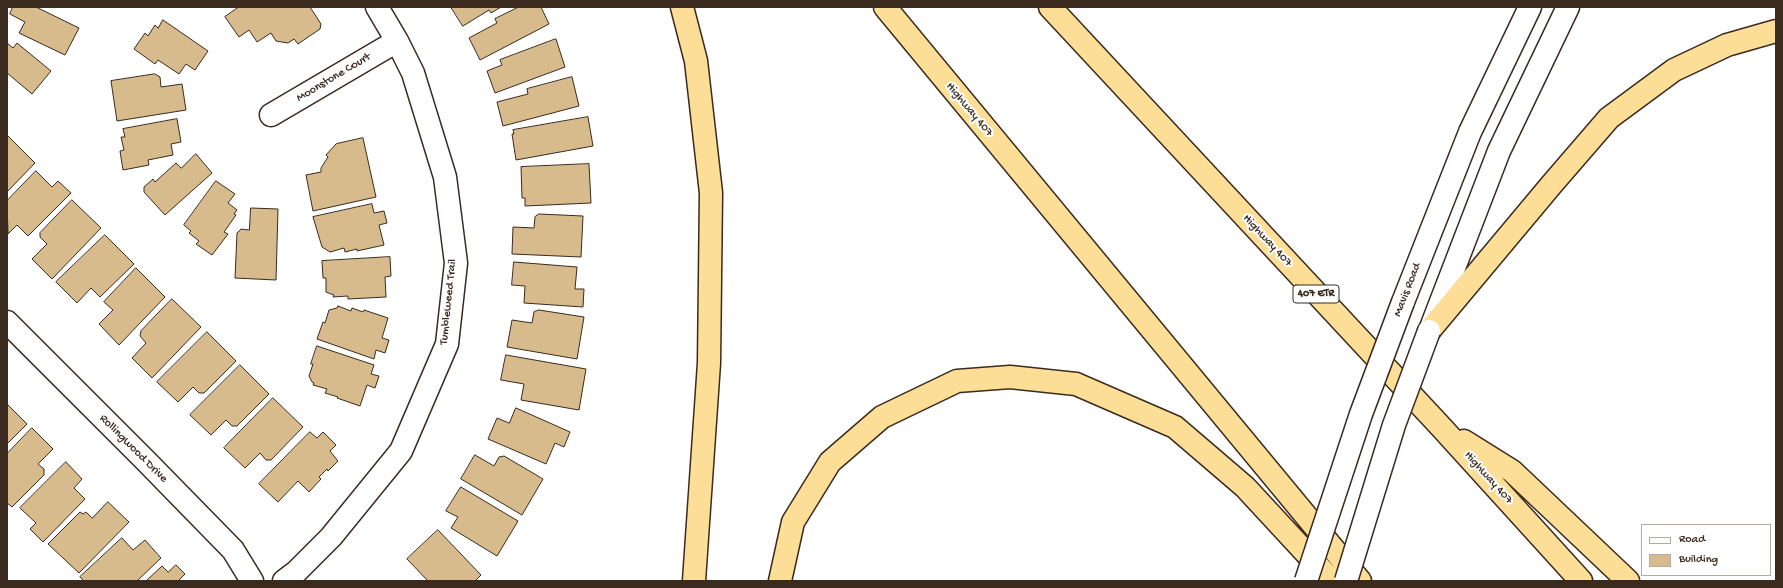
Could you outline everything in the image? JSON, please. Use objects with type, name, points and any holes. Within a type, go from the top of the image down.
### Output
[{"type":"highway","points":[[682,7],[696,61],[711,193],[709,363],[694,581]]},
{"type":"highway","name":"Highway 407","points":[[885,7],[1360,581]]},
{"type":"highway","name":"Highway 407","points":[[1050,7],[1442,428],[1581,581]]},
{"type":"highway","points":[[1430,331],[1609,118],[1674,70],[1727,46],[1776,31]]},
{"type":"highway","points":[[780,581],[793,522],[830,462],[882,417],[957,382],[1010,377],[1076,384],[1175,427],[1245,486],[1332,581]]},
{"type":"highway","points":[[1442,428],[1512,471],[1628,581]]},
{"type":"main road","name":"Tumbleweed Trail","points":[[284,581],[296,572],[331,537],[402,451],[447,344],[456,263],[445,177],[413,73],[397,40],[377,7]]},
{"type":"main road","name":"Mavis Road","points":[[1306,581],[1361,414],[1403,302],[1470,132],[1530,7]]},
{"type":"main road","points":[[1346,581],[1394,425],[1499,151],[1568,7]]},
{"type":"main road","name":"Moonstone Court","points":[[271,115],[397,40]]},
{"type":"main road","name":"Rollingwood Drive","points":[[7,322],[233,550],[252,581]]},
{"type":"building","points":[[13,7],[36,7],[79,28],[65,55],[19,33],[25,22],[10,14]]},
{"type":"building","points":[[239,7],[310,7],[321,24],[320,29],[298,44],[294,39],[288,43],[276,41],[271,33],[257,42],[249,30],[239,37],[225,17]]},
{"type":"building","points":[[451,7],[501,7],[491,13],[489,10],[463,26]]},
{"type":"building","points":[[519,7],[541,7],[549,24],[480,60],[469,38],[497,23],[495,19]]},
{"type":"building","points":[[163,20],[208,51],[195,70],[186,64],[179,74],[158,60],[155,64],[134,49],[145,33],[148,36],[155,25],[158,28]]},
{"type":"building","points":[[556,39],[565,67],[495,93],[487,71],[502,65],[500,60]]},
{"type":"building","points":[[7,43],[13,48],[17,43],[51,71],[32,94],[7,73]]},
{"type":"building","points":[[155,74],[160,77],[161,87],[182,84],[186,110],[117,121],[111,81]]},
{"type":"building","points":[[572,77],[579,106],[503,126],[497,102],[528,94],[527,89]]},
{"type":"building","points":[[588,117],[593,146],[516,160],[512,134],[514,134],[513,130]]},
{"type":"building","points":[[177,119],[181,142],[171,144],[173,155],[148,160],[149,165],[123,170],[120,151],[124,150],[121,137],[125,137],[123,129]]},
{"type":"building","points":[[7,135],[35,163],[7,192]]},
{"type":"building","points":[[363,138],[376,197],[313,211],[306,175],[321,172],[321,168],[328,157],[326,155],[336,144]]},
{"type":"building","points":[[196,154],[212,173],[165,215],[144,192],[144,187],[153,179],[155,182],[176,163],[181,168]]},
{"type":"building","points":[[589,164],[591,203],[525,206],[525,198],[522,198],[521,167]]},
{"type":"building","points":[[36,171],[52,187],[58,181],[71,193],[28,236],[17,225],[8,234],[7,201]]},
{"type":"building","points":[[216,181],[235,194],[228,203],[237,210],[234,214],[236,215],[224,232],[228,234],[212,255],[196,244],[199,241],[189,233],[191,231],[184,225]]},
{"type":"building","points":[[72,200],[101,228],[52,279],[32,259],[47,244],[40,237],[40,233]]},
{"type":"building","points":[[372,204],[374,213],[384,211],[387,223],[379,225],[384,245],[345,252],[344,248],[330,252],[322,247],[313,217]]},
{"type":"building","points":[[251,208],[278,209],[276,280],[235,278],[237,233],[241,229],[249,230]]},
{"type":"building","points":[[539,214],[583,216],[581,257],[512,254],[513,227],[534,228],[535,217]]},
{"type":"building","points":[[105,235],[134,264],[100,297],[91,288],[77,303],[56,282]]},
{"type":"building","points":[[390,257],[391,276],[385,277],[386,297],[348,299],[348,296],[333,297],[334,295],[326,292],[326,278],[323,278],[322,261]]},
{"type":"building","points":[[514,262],[577,267],[575,289],[584,289],[583,307],[524,303],[525,286],[512,285]]},
{"type":"building","points":[[136,268],[165,297],[119,345],[99,324],[113,310],[104,302]]},
{"type":"building","points":[[172,299],[201,327],[152,378],[132,358],[146,343],[140,336],[141,331]]},
{"type":"building","points":[[338,306],[351,311],[352,308],[363,312],[364,310],[388,318],[382,338],[389,340],[385,353],[376,350],[374,359],[317,339],[323,322],[325,323],[329,310],[337,308]]},
{"type":"building","points":[[539,310],[584,317],[577,359],[507,347],[512,320],[532,323],[534,312]]},
{"type":"building","points":[[207,332],[236,361],[204,393],[199,393],[193,387],[178,402],[157,382]]},
{"type":"building","points":[[317,346],[374,365],[371,374],[379,376],[375,388],[367,385],[360,406],[325,393],[327,389],[313,385],[314,383],[309,376]]},
{"type":"building","points":[[506,355],[586,369],[579,410],[521,400],[524,384],[501,380]]},
{"type":"building","points":[[240,365],[269,394],[237,426],[232,426],[226,420],[211,435],[190,415]]},
{"type":"building","points":[[273,398],[303,427],[271,460],[266,460],[260,453],[245,468],[224,448]]},
{"type":"building","points":[[7,404],[27,424],[7,444]]},
{"type":"building","points":[[516,408],[570,432],[564,447],[555,443],[546,464],[488,439],[497,418],[509,423]]},
{"type":"building","points":[[32,428],[53,449],[38,464],[44,469],[44,475],[12,507],[7,503],[7,454]]},
{"type":"building","points":[[310,432],[317,438],[323,432],[336,445],[330,451],[338,461],[328,471],[327,469],[319,477],[321,479],[309,492],[298,481],[278,502],[259,484]]},
{"type":"building","points":[[475,455],[494,466],[499,457],[504,456],[543,479],[522,515],[461,479]]},
{"type":"building","points":[[66,462],[82,479],[74,488],[85,499],[43,542],[30,529],[36,523],[20,508]]},
{"type":"building","points":[[461,487],[518,521],[497,556],[451,528],[458,517],[446,511]]},
{"type":"building","points":[[108,502],[129,522],[79,573],[48,544],[80,512],[83,514],[86,512],[92,518]]},
{"type":"building","points":[[438,530],[481,575],[475,581],[428,581],[407,559]]},
{"type":"building","points":[[122,538],[133,550],[145,540],[161,558],[137,581],[84,581],[80,577]]},
{"type":"building","points":[[176,565],[185,574],[179,580],[180,581],[146,581],[162,566],[168,572]]}]
